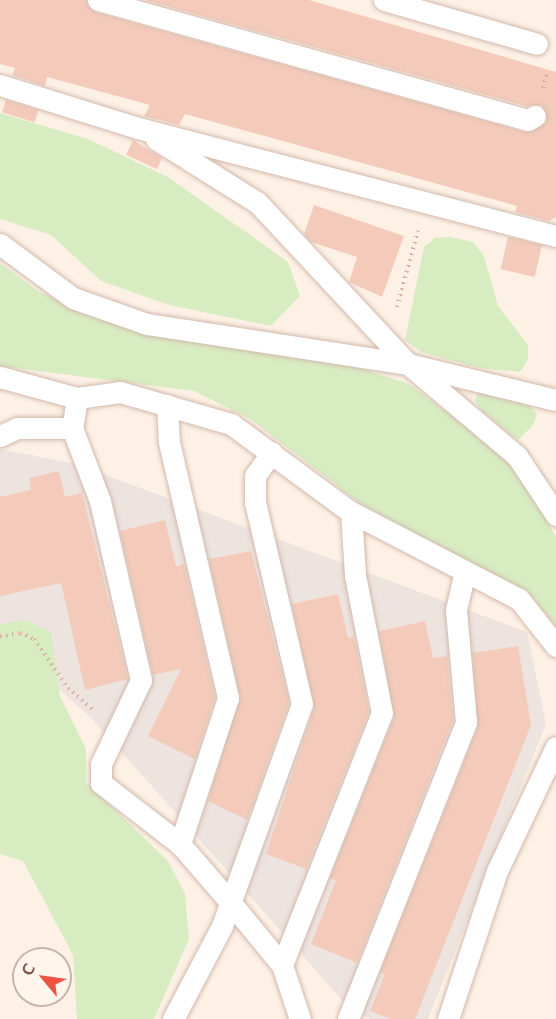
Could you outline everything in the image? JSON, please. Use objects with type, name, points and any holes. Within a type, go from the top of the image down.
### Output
[{"type":"lane","points":[[98,0],[528,120],[535,116]]},
{"type":"lane","points":[[384,0],[537,44]]},
{"type":"lane","points":[[0,85],[138,128],[556,236]]},
{"type":"lane","points":[[138,128],[258,203],[408,364],[511,450],[556,515]]},
{"type":"lane","points":[[0,244],[73,298],[147,324],[408,364],[556,400]]},
{"type":"lane","points":[[0,377],[77,398],[120,392],[231,424],[351,512],[519,599],[556,646]]},
{"type":"lane","points":[[77,398],[72,428],[100,501],[141,680],[115,729],[101,764],[101,783],[180,844],[231,903],[282,965],[300,1019]]},
{"type":"lane","points":[[167,405],[169,442],[228,698],[180,844]]},
{"type":"lane","points":[[0,436],[17,428],[72,428]]},
{"type":"lane","points":[[173,1019],[231,903],[302,704],[255,502],[255,476],[272,452]]},
{"type":"lane","points":[[282,965],[382,713],[355,575],[351,512]]},
{"type":"lane","points":[[348,1019],[466,722],[456,610],[465,572]]},
{"type":"lane","points":[[448,1019],[497,871],[556,747]]},
{"type":"path","points":[[535,116],[548,74],[537,44]]},
{"type":"path","points":[[387,343],[426,202]]},
{"type":"path","points":[[0,636],[20,633],[34,639],[68,688],[115,729]]},
{"type":"shaded area","points":[[0,449],[76,464],[527,632],[546,724],[428,1019],[371,1019],[351,1010],[92,719],[0,636]]},
{"type":"green space","points":[[0,113],[88,139],[168,177],[288,262],[300,296],[271,326],[169,305],[101,281],[51,235],[0,219]]},
{"type":"green space","points":[[450,237],[473,242],[484,256],[498,306],[528,345],[528,360],[520,372],[479,368],[421,352],[405,340],[424,247],[435,238]]},
{"type":"green space","points":[[0,263],[39,292],[122,325],[363,369],[409,384],[506,456],[533,494],[556,537],[556,626],[531,597],[361,504],[250,419],[194,391],[0,366]]},
{"type":"green space","points":[[477,393],[526,402],[537,414],[533,425],[518,440],[482,411],[475,401]]},
{"type":"green space","points":[[24,620],[51,632],[60,696],[86,749],[86,782],[167,860],[185,893],[189,939],[154,1019],[77,1019],[72,947],[69,947],[23,861],[0,854],[0,624]]},
{"type":"building","points":[[0,0],[86,0],[95,12],[525,132],[546,123],[542,105],[526,106],[145,0],[309,0],[556,72],[556,217],[549,221],[515,212],[517,206],[185,114],[179,125],[144,116],[150,105],[47,77],[45,86],[12,75],[15,68],[0,64]]},
{"type":"building","points":[[6,100],[39,110],[35,122],[2,112]]},
{"type":"building","points":[[133,140],[162,158],[157,169],[126,155]]},
{"type":"building","points":[[314,205],[404,236],[382,297],[349,282],[357,257],[311,242],[304,234]]},
{"type":"building","points":[[508,237],[542,245],[535,277],[501,269]]},
{"type":"building","points":[[59,471],[65,497],[82,493],[128,679],[85,690],[61,583],[0,596],[0,497],[31,490],[29,478]]},
{"type":"building","points":[[165,520],[176,566],[184,564],[215,697],[195,759],[148,736],[181,669],[153,675],[120,531]]},
{"type":"building","points":[[251,551],[289,703],[247,820],[208,801],[240,696],[209,559]]},
{"type":"building","points":[[338,594],[348,638],[354,637],[369,712],[306,869],[266,854],[314,708],[292,604]]},
{"type":"building","points":[[425,621],[433,658],[447,656],[453,720],[357,963],[311,944],[336,880],[330,878],[394,717],[379,631]]},
{"type":"building","points":[[518,646],[531,725],[415,1019],[391,1019],[370,1011],[385,974],[380,972],[478,727],[473,653]]}]
